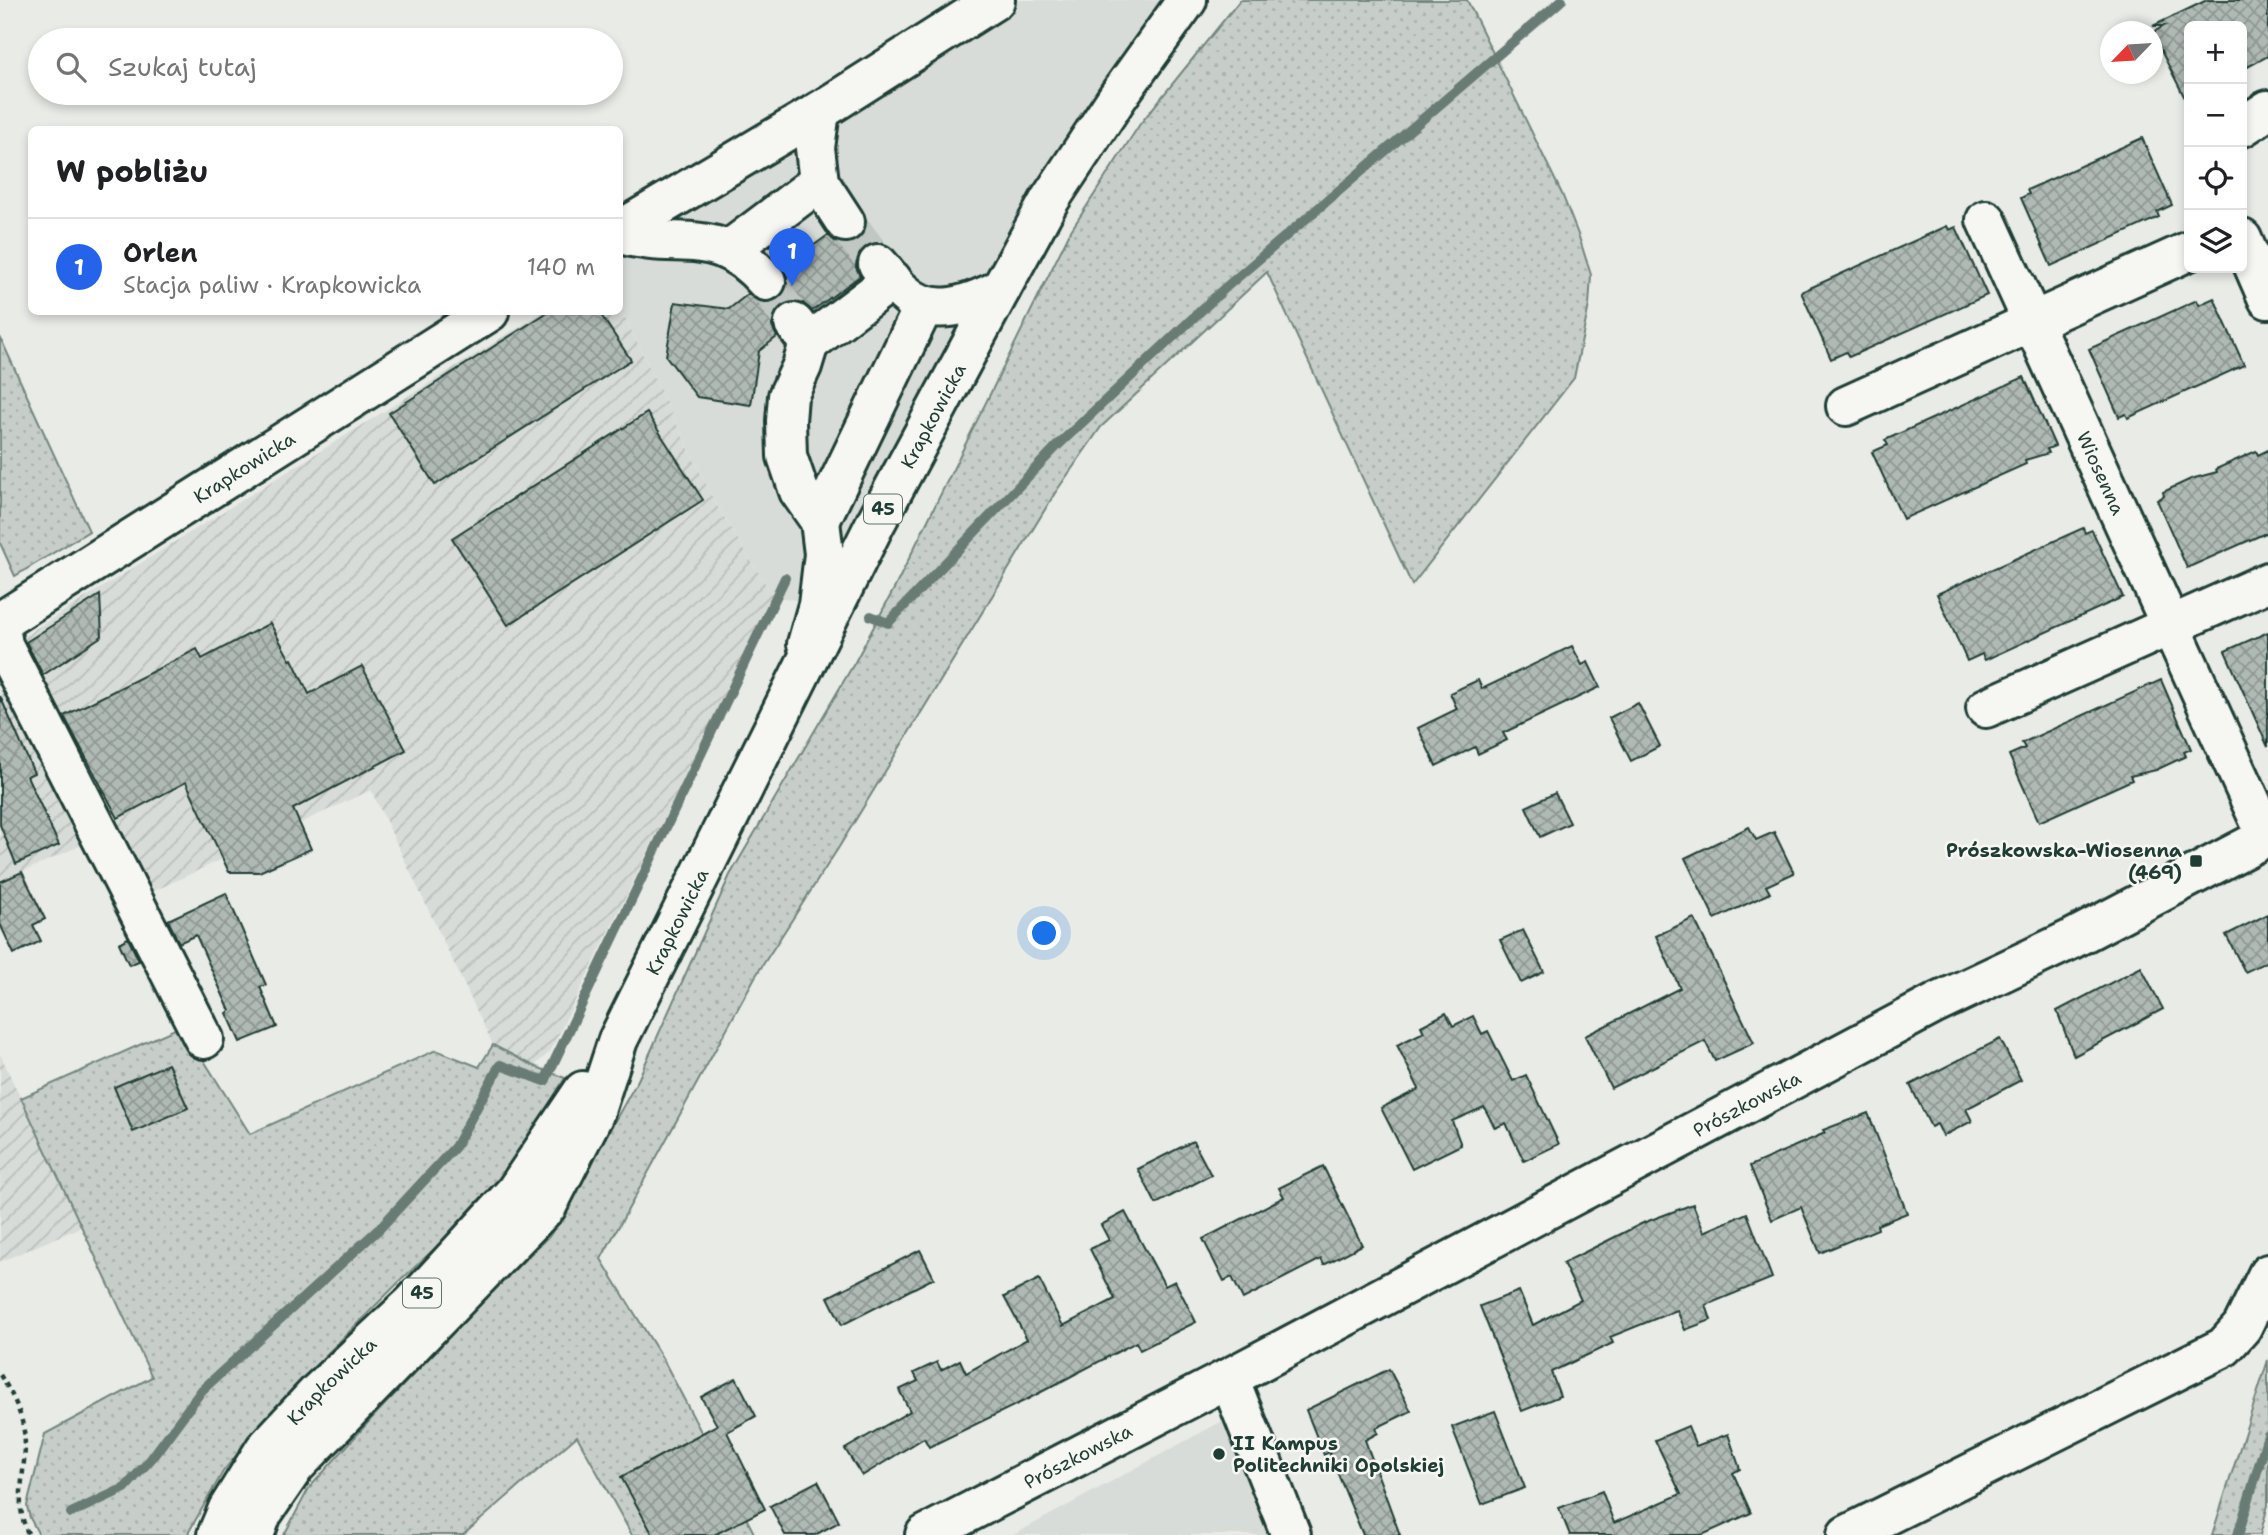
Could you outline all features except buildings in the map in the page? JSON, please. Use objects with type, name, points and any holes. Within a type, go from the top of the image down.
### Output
[{"type":"main road","points":[[623,230],[820,111],[995,0]]},
{"type":"main road","name":"Krapkowicka","points":[[217,1535],[228,1509],[265,1448],[319,1391],[413,1303],[515,1192],[618,1040],[874,524],[1049,201],[1119,95],[1187,0]]},
{"type":"main road","points":[[2247,124],[2268,110]]},
{"type":"main road","points":[[820,111],[815,148],[819,182],[845,222]]},
{"type":"main road","points":[[729,250],[819,182]]},
{"type":"main road","name":"Wiosenna","points":[[1986,220],[2268,836]]},
{"type":"main road","points":[[623,233],[636,239],[707,243],[729,250],[750,263],[766,281]]},
{"type":"main road","points":[[2247,251],[2268,299]]},
{"type":"main road","points":[[1846,406],[2184,253]]},
{"type":"main road","points":[[797,679],[818,605],[824,554],[820,521],[799,491],[787,456],[788,396],[802,366],[801,333],[885,272],[905,295],[924,306],[947,308],[972,304],[1001,289]]},
{"type":"main road","points":[[820,521],[924,306]]},
{"type":"main road","name":"Krapkowicka","points":[[0,624],[484,315]]},
{"type":"main road","points":[[1986,708],[2268,582]]},
{"type":"main road","points":[[0,624],[3,645],[204,1039]]},
{"type":"main road","name":"Prószkowska","points":[[925,1535],[1229,1378],[1935,1004],[2072,939],[2268,836]]},
{"type":"main road","name":"Krapkowicka","points":[[254,1535],[262,1514],[295,1466],[547,1206],[594,1114],[618,1040]]},
{"type":"main road","points":[[1847,1535],[2224,1347],[2242,1327],[2268,1274]]},
{"type":"main road","points":[[1229,1378],[1291,1535]]},
{"type":"path","points":[[0,1376],[18,1408],[24,1427],[20,1504],[29,1535]]},
{"type":"shaded area","points":[[995,0],[1187,0],[833,607],[773,596],[714,501],[623,313],[623,228]]},
{"type":"shaded area","points":[[1240,0],[1467,0],[1562,194],[1591,275],[1589,305],[1574,378],[1412,585],[1267,272],[1101,427],[1055,493],[839,847],[755,977],[601,1259],[664,1361],[755,1535],[632,1535],[577,1436],[463,1535],[284,1535],[309,1488],[493,1291],[551,1234],[638,1080],[730,875],[855,662],[895,587],[1070,232],[1140,124]]},
{"type":"shaded area","points":[[623,313],[714,501],[773,596],[550,1052],[534,1066],[493,1045],[371,790],[126,904],[93,840],[0,882],[0,651],[538,315]]},
{"type":"shaded area","points":[[0,337],[89,531],[15,576],[0,543]]},
{"type":"shaded area","points":[[186,1024],[203,1059],[250,1134],[436,1050],[479,1067],[493,1045],[565,1078],[522,1149],[472,1214],[401,1280],[293,1388],[224,1470],[187,1535],[39,1535],[27,1506],[45,1434],[152,1377],[21,1098]]},
{"type":"shaded area","points":[[0,1054],[81,1227],[0,1262]]},
{"type":"shaded area","points":[[2268,1360],[2268,1505],[2260,1535],[2212,1535]]},
{"type":"shaded area","name":"II Kampus Politechniki Opolskiej","points":[[1257,1402],[1306,1535],[1013,1535]]},
{"type":"waterway","points":[[871,616],[888,623],[1057,446],[1225,288],[1562,0]]},
{"type":"waterway","points":[[71,1513],[125,1488],[151,1459],[202,1390],[379,1229],[455,1147],[500,1065],[545,1081],[785,578]]},
{"type":"waterway","points":[[2238,1535],[2268,1435]]},
{"type":"tunnel","points":[[845,222],[878,264]]},
{"type":"tunnel","points":[[766,281],[794,323]]},
{"type":"place","name":"Orlen","points":[[792,286]]},
{"type":"place","name":"Prószkowska-Wiosenna (469)","points":[[2196,861]]},
{"type":"place","name":"II Kampus Politechniki Opolskiej","points":[[1219,1454]]}]
